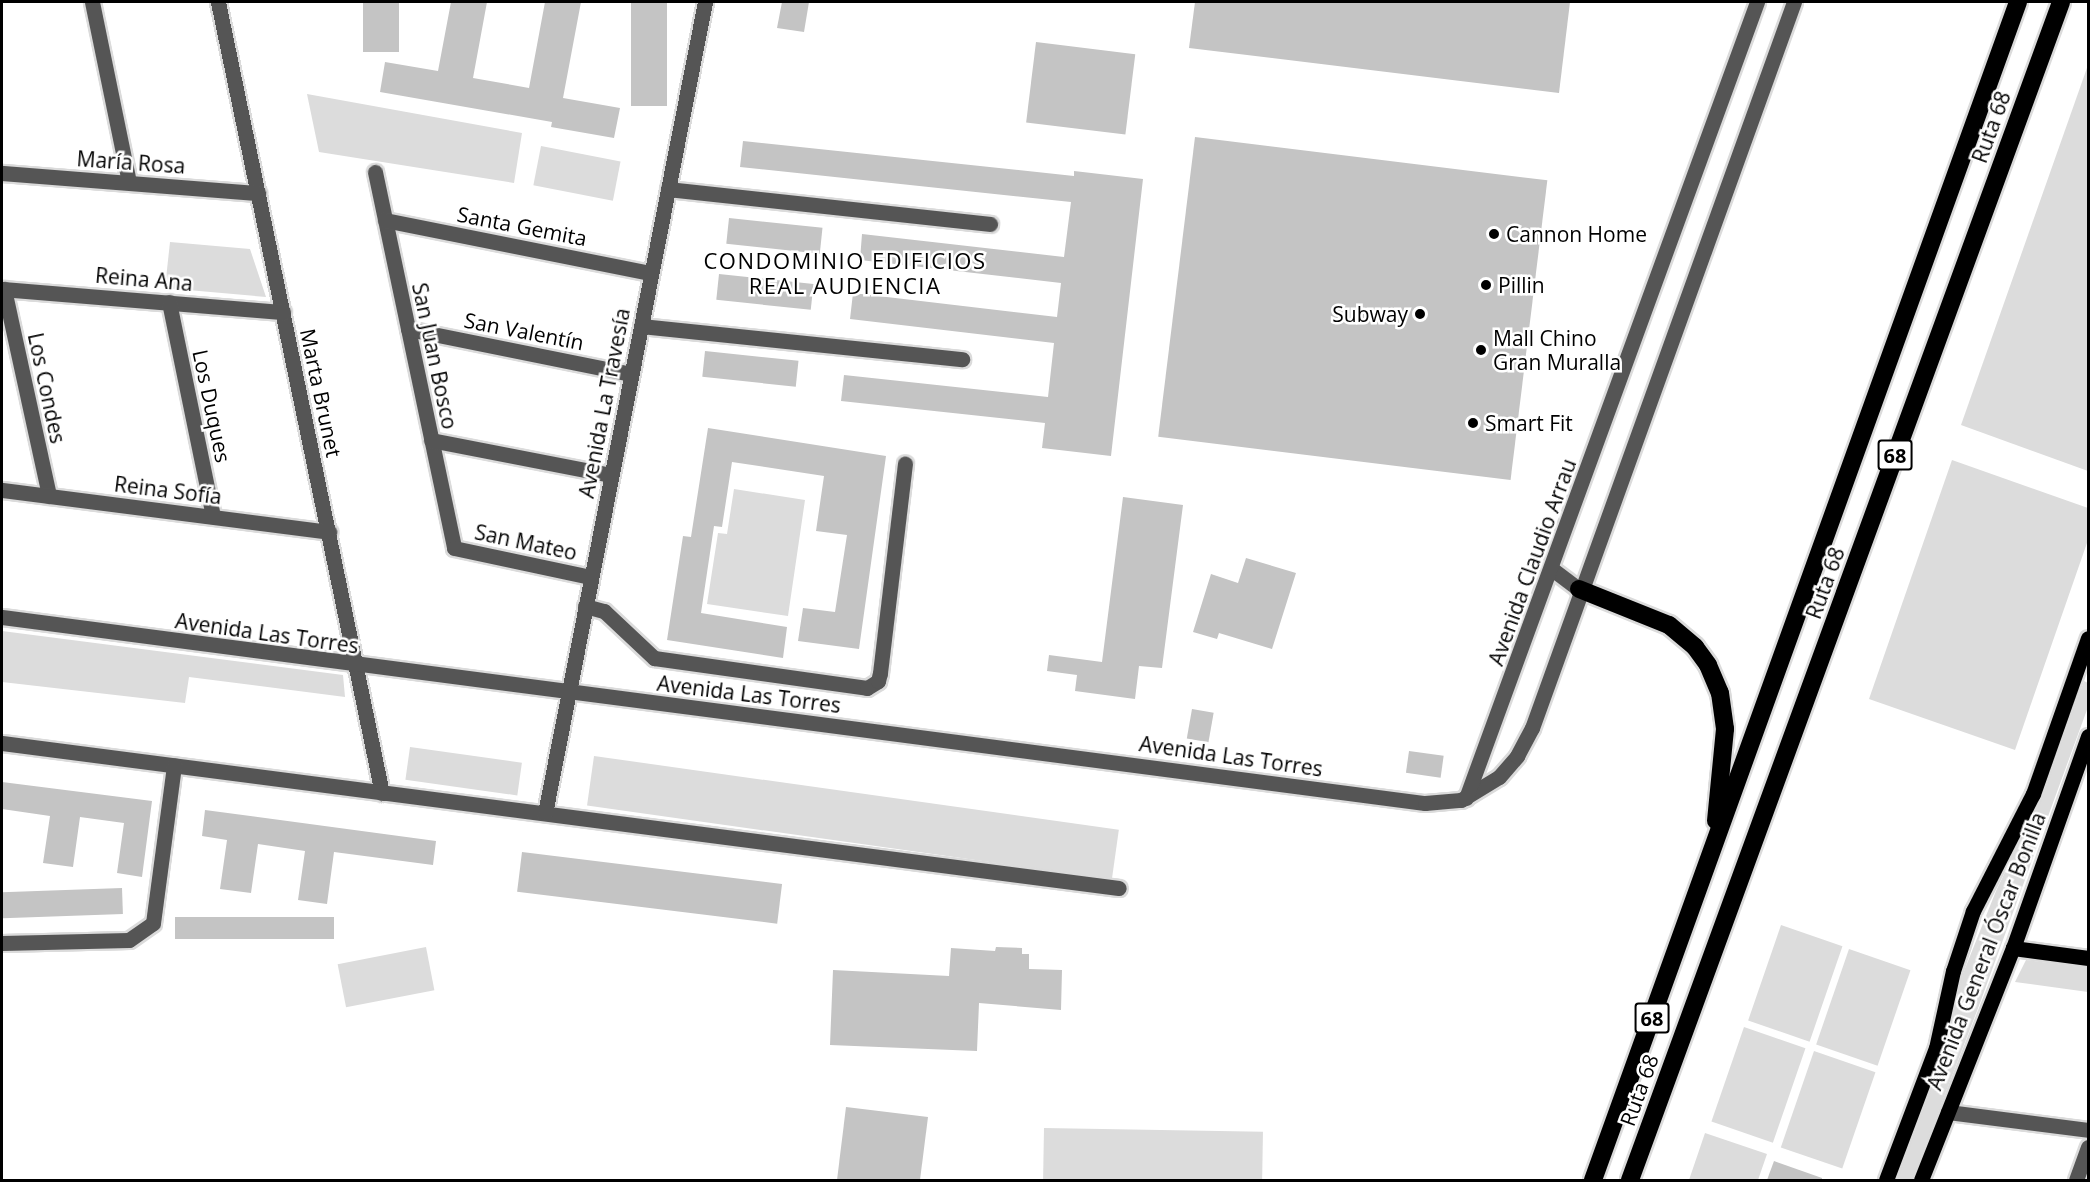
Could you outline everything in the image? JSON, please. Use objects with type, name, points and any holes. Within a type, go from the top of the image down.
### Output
[{"type":"highway","name":"Ruta 68","points":[[1593,1180],[2018,2]]},
{"type":"highway","name":"Ruta 68","points":[[1630,1180],[2061,2]]},
{"type":"highway","points":[[1579,589],[1669,625],[1695,647],[1714,675],[1723,704],[1725,743],[1711,856]]},
{"type":"main road","name":"Avenida General Óscar Bonilla","points":[[1886,1180],[1936,1048],[1969,921],[2033,794],[2088,638]]},
{"type":"main road","name":"Avenida General Óscar Bonilla","points":[[1922,1180],[2013,948],[2088,736]]},
{"type":"main road","points":[[2013,948],[2088,958]]},
{"type":"street","points":[[92,2],[129,182]]},
{"type":"street","name":"Marta Brunet","points":[[218,2],[382,793]]},
{"type":"street","name":"Avenida La Travesía","points":[[545,813],[567,692],[705,2]]},
{"type":"street","name":"Avenida Claudio Arrau","points":[[1466,798],[1552,569],[1756,2]]},
{"type":"street","points":[[1552,569],[1579,589],[1794,2]]},
{"type":"street","name":"San Juan Bosco","points":[[375,172],[454,548]]},
{"type":"street","name":"María Rosa","points":[[2,173],[258,193]]},
{"type":"street","points":[[668,189],[990,224]]},
{"type":"street","name":"Santa Gemita","points":[[385,220],[651,273]]},
{"type":"street","name":"Reina Ana","points":[[3,289],[283,312]]},
{"type":"street","name":"Los Condes","points":[[3,289],[48,496]]},
{"type":"street","name":"Los Duques","points":[[169,302],[213,517]]},
{"type":"street","points":[[640,326],[962,359]]},
{"type":"street","name":"San Valentín","points":[[408,329],[631,374]]},
{"type":"street","points":[[431,440],[611,475]]},
{"type":"street","points":[[585,606],[604,611],[654,658],[867,688],[878,681],[880,673],[905,463]]},
{"type":"street","name":"Reina Sofía","points":[[2,490],[329,532]]},
{"type":"street","name":"San Mateo","points":[[454,548],[591,577]]},
{"type":"street","name":"Avenida Las Torres","points":[[2,617],[357,666],[1425,803],[1466,798],[1488,787],[1517,756],[1532,728],[1579,589]]},
{"type":"street","points":[[2,743],[1119,888]]},
{"type":"street","points":[[2,943],[129,940],[153,923],[174,765]]},
{"type":"street","points":[[1948,1112],[2088,1130]]},
{"type":"street","points":[[2076,1180],[2088,1147]]},
{"type":"shaded area","points":[[2088,65],[2088,471],[1961,425]]},
{"type":"shaded area","points":[[307,94],[522,133],[514,183],[319,152]]},
{"type":"shaded area","points":[[541,146],[621,161],[613,201],[533,185]]},
{"type":"shaded area","points":[[170,242],[250,249],[266,297],[165,288]]},
{"type":"shaded area","points":[[1952,460],[2088,508],[2088,540],[2015,750],[1869,699]]},
{"type":"shaded area","points":[[734,489],[805,500],[788,616],[707,604],[718,533],[727,534]]},
{"type":"shaded area","points":[[2,631],[343,675],[345,697],[189,677],[185,703],[2,682]]},
{"type":"shaded area","points":[[2084,681],[2088,683],[2088,707],[1977,1011],[1912,1180],[1895,1180],[1944,1055],[1962,976],[1996,891],[2040,799]]},
{"type":"shaded area","points":[[410,747],[522,763],[517,795],[405,780]]},
{"type":"shaded area","points":[[594,756],[1119,830],[1112,879],[587,806]]},
{"type":"shaded area","points":[[1781,925],[1842,946],[1810,1042],[1748,1020]]},
{"type":"shaded area","points":[[426,947],[434,990],[346,1007],[338,964]]},
{"type":"shaded area","points":[[1849,949],[1910,970],[1878,1066],[1816,1044]]},
{"type":"shaded area","points":[[2026,960],[2088,968],[2088,992],[2015,982]]},
{"type":"shaded area","points":[[1744,1027],[1805,1048],[1773,1143],[1711,1122]]},
{"type":"shaded area","points":[[1814,1051],[1875,1072],[1842,1169],[1781,1147]]},
{"type":"shaded area","points":[[1044,1128],[1263,1132],[1262,1180],[1043,1180]]},
{"type":"shaded area","points":[[1705,1133],[1767,1154],[1758,1180],[1689,1180]]},
{"type":"building","points":[[363,2],[399,2],[399,52],[363,52]]},
{"type":"building","points":[[451,2],[487,2],[473,78],[529,88],[545,2],[581,2],[563,98],[620,108],[614,138],[551,127],[552,122],[380,92],[385,62],[438,71]]},
{"type":"building","points":[[631,2],[667,2],[667,106],[631,106]]},
{"type":"building","points":[[782,2],[809,2],[804,32],[777,28]]},
{"type":"building","points":[[1195,2],[1570,2],[1559,93],[1189,48]]},
{"type":"building","points":[[1036,42],[1135,54],[1125,135],[1026,122]]},
{"type":"building","points":[[1195,137],[1547,180],[1511,480],[1158,437]]},
{"type":"building","points":[[743,141],[1074,176],[1074,171],[1143,179],[1111,456],[1042,448],[1045,423],[841,401],[844,375],[1048,397],[1054,343],[850,319],[853,293],[1057,317],[1061,283],[860,260],[862,234],[1064,257],[1071,202],[740,167]]},
{"type":"building","points":[[729,218],[822,228],[820,254],[726,244]]},
{"type":"building","points":[[719,274],[813,284],[811,310],[716,300]]},
{"type":"building","points":[[705,351],[798,361],[796,387],[702,377]]},
{"type":"building","points":[[708,428],[886,456],[859,649],[798,641],[803,608],[835,612],[847,535],[816,531],[824,476],[732,462],[722,527],[714,526],[701,613],[787,627],[783,658],[667,640],[683,536],[691,537]]},
{"type":"building","points":[[1123,497],[1183,505],[1162,668],[1139,666],[1135,699],[1075,691],[1077,675],[1047,671],[1049,655],[1102,662]]},
{"type":"building","points":[[1246,558],[1296,573],[1272,649],[1219,633],[1217,639],[1193,632],[1211,574],[1238,583]]},
{"type":"building","points":[[1192,709],[1214,713],[1208,742],[1187,739]]},
{"type":"building","points":[[1409,751],[1444,756],[1441,778],[1406,773]]},
{"type":"building","points":[[2,782],[152,801],[142,877],[117,873],[124,823],[80,817],[73,867],[43,863],[50,816],[2,809]]},
{"type":"building","points":[[205,810],[436,841],[433,865],[334,852],[327,904],[298,900],[305,851],[258,844],[251,893],[220,889],[227,840],[202,836]]},
{"type":"building","points":[[522,852],[782,884],[777,924],[517,892]]},
{"type":"building","points":[[122,888],[123,914],[3,918],[2,892]]},
{"type":"building","points":[[175,917],[334,917],[334,939],[175,939]]},
{"type":"building","points":[[996,947],[1022,948],[1022,954],[1029,954],[1029,969],[1062,970],[1061,1010],[979,1003],[977,1051],[830,1045],[833,970],[949,976],[951,948],[995,951]]},
{"type":"building","points":[[846,1107],[928,1117],[920,1180],[837,1180]]},
{"type":"building","points":[[1774,1161],[1822,1178],[1822,1180],[1767,1180]]},
{"type":"place","name":"Cannon Home","points":[[1494,234]]},
{"type":"place","name":"Pillin","points":[[1486,285]]},
{"type":"place","name":"Subway","points":[[1420,314]]},
{"type":"place","name":"Mall Chino Gran Muralla","points":[[1481,350]]},
{"type":"place","name":"Smart Fit","points":[[1473,423]]},
{"type":"district","name":"CONDOMINIO EDIFICIOS REAL AUDIENCIA","points":[[845,272]]}]
